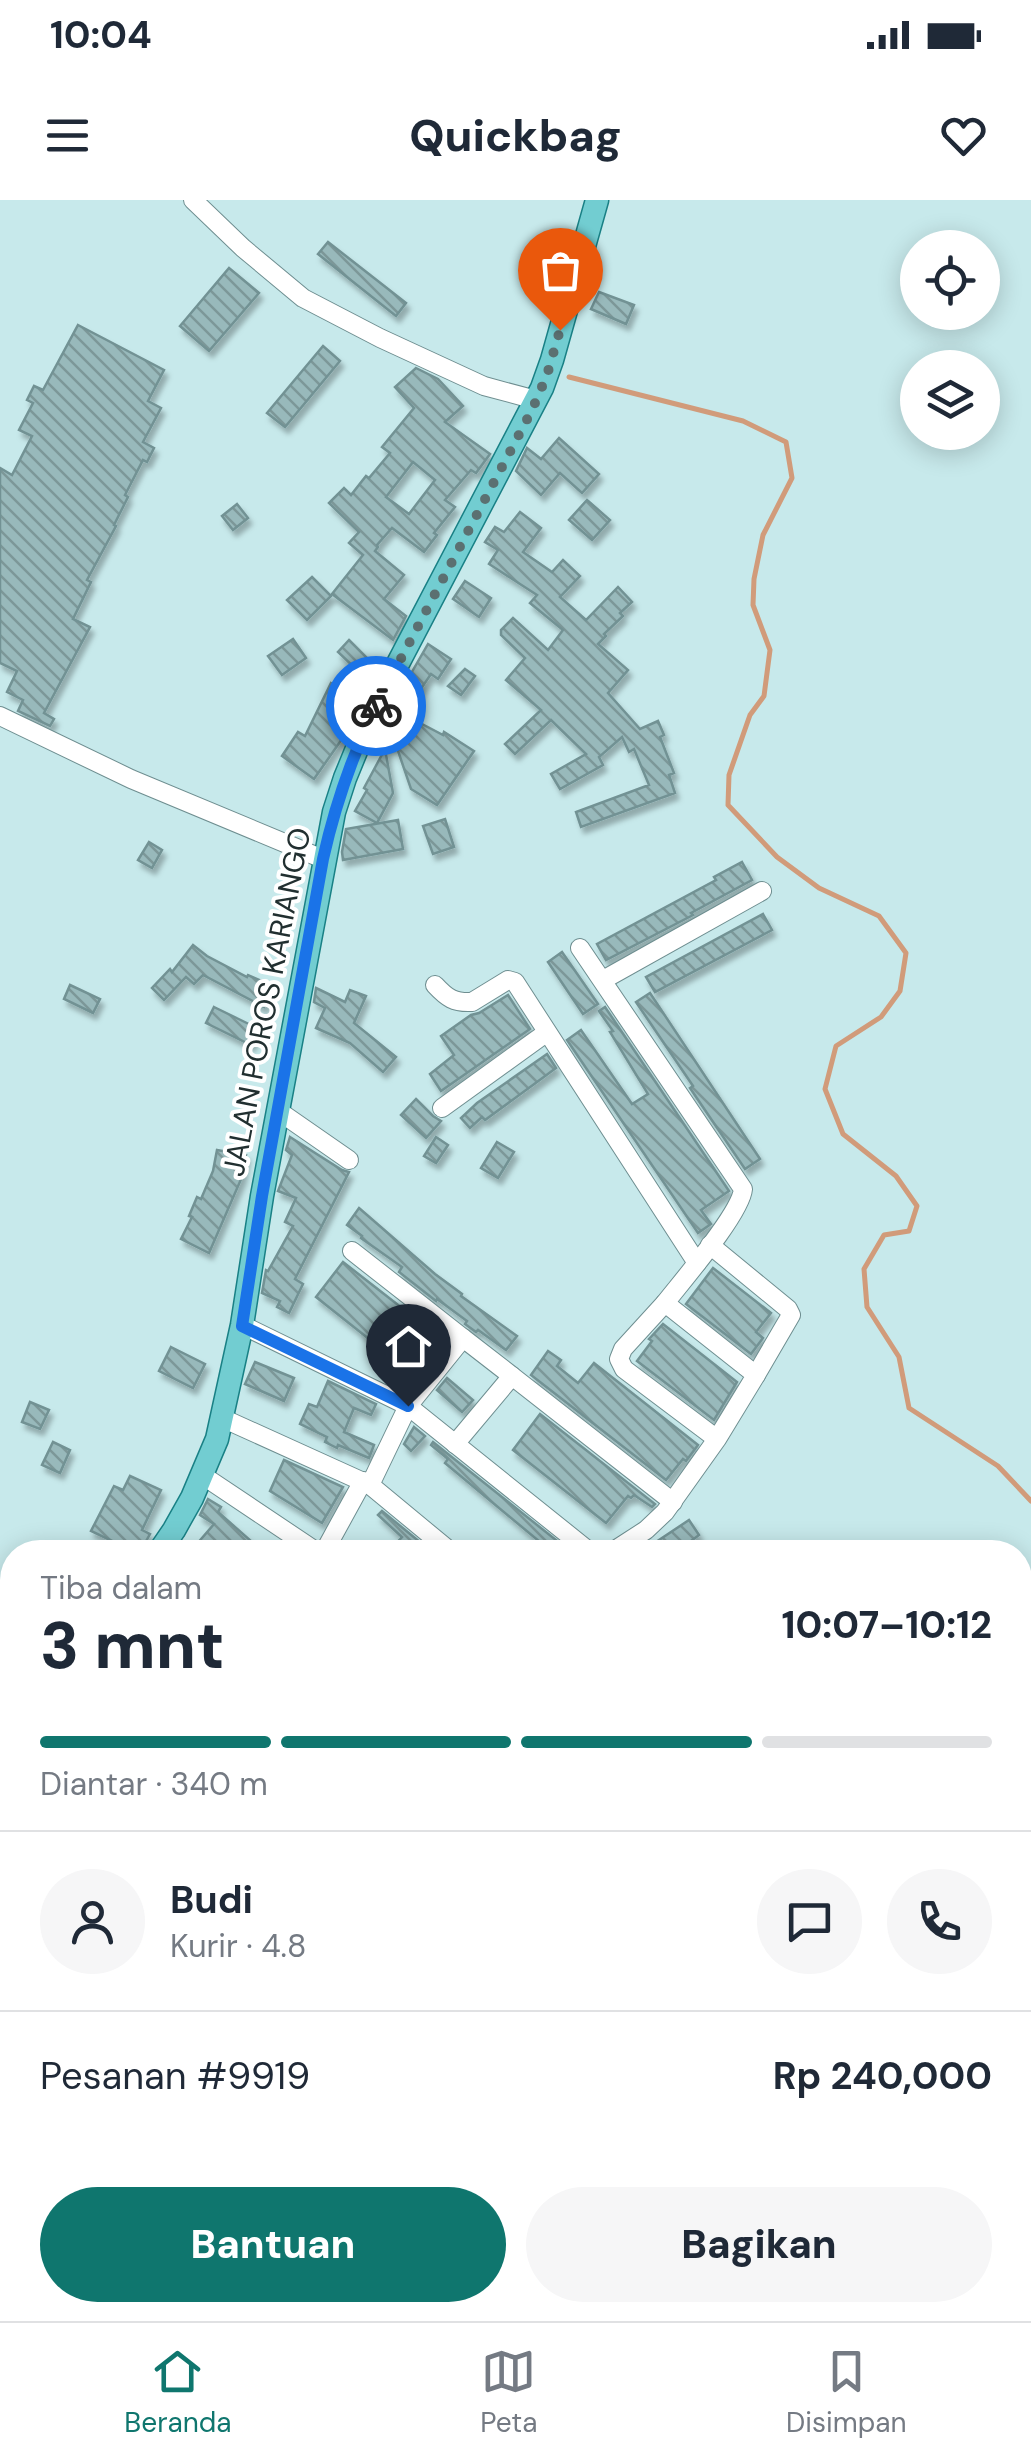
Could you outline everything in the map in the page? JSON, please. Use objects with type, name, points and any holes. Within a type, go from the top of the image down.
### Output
[{"type":"main road","name":"JALAN POROS KARIANGO","points":[[166,1540],[182,1517],[212,1454],[222,1418],[337,800],[364,730],[402,653],[536,400],[552,360],[597,200]]},
{"type":"street","points":[[192,200],[303,298],[484,386],[536,400]]},
{"type":"street","points":[[0,716],[131,780],[323,859]]},
{"type":"street","points":[[603,980],[762,891]]},
{"type":"street","points":[[580,948],[742,1185],[740,1203],[666,1303],[619,1358],[620,1364],[716,1439]]},
{"type":"street","points":[[435,986],[448,999],[472,1002],[508,980],[513,981],[697,1263]]},
{"type":"street","points":[[442,1108],[546,1033]]},
{"type":"street","points":[[277,1110],[350,1160]]},
{"type":"street","points":[[631,1540],[673,1502],[792,1314],[710,1244]]},
{"type":"street","points":[[352,1251],[673,1502]]},
{"type":"street","points":[[666,1303],[756,1375]]},
{"type":"street","points":[[242,1326],[408,1406],[575,1540]]},
{"type":"street","points":[[329,1540],[366,1483],[408,1406],[463,1338]]},
{"type":"street","points":[[455,1444],[512,1376]]},
{"type":"street","points":[[222,1418],[366,1483],[436,1540]]},
{"type":"street","points":[[202,1475],[302,1540]]},
{"type":"building","points":[[328,242],[406,303],[396,316],[318,254]]},
{"type":"building","points":[[229,268],[259,293],[209,351],[180,326]]},
{"type":"building","points":[[599,292],[634,305],[626,324],[591,309]]},
{"type":"building","points":[[78,325],[164,370],[148,401],[161,408],[143,442],[154,448],[147,462],[143,460],[125,495],[128,497],[116,526],[87,580],[91,582],[73,619],[90,627],[44,713],[54,719],[50,726],[18,711],[23,700],[7,692],[17,671],[0,663],[0,468],[12,475],[32,436],[19,430],[33,403],[27,400],[34,386],[43,390]]},
{"type":"building","points":[[323,346],[340,361],[285,427],[267,413]]},
{"type":"building","points":[[416,368],[438,379],[463,406],[445,422],[490,454],[476,473],[471,470],[445,500],[455,507],[424,552],[392,528],[377,545],[375,551],[404,575],[384,599],[406,616],[393,640],[332,594],[363,555],[349,543],[359,532],[329,503],[344,488],[351,495],[390,453],[382,447],[414,408],[395,387]],"holes":[[[413,462],[435,480],[409,514],[386,497]]]},
{"type":"building","points":[[559,438],[599,474],[582,493],[560,473],[541,495],[516,471],[527,448],[541,459]]},
{"type":"building","points":[[587,500],[610,520],[592,540],[569,520]]},
{"type":"building","points":[[237,504],[248,518],[233,530],[222,516]]},
{"type":"building","points":[[520,512],[541,528],[523,552],[552,572],[563,560],[580,576],[560,597],[586,620],[618,587],[632,602],[598,644],[628,670],[608,693],[640,729],[658,721],[674,773],[669,775],[675,793],[581,827],[576,812],[649,785],[634,749],[629,752],[622,737],[599,757],[603,765],[560,789],[551,774],[586,754],[551,720],[515,754],[505,744],[541,710],[506,680],[525,658],[501,635],[501,630],[513,618],[548,650],[563,630],[530,603],[537,595],[489,564],[498,550],[485,542],[495,527],[504,532]]},
{"type":"building","points":[[312,577],[331,596],[307,620],[287,600]]},
{"type":"building","points":[[465,581],[491,598],[479,617],[453,599]]},
{"type":"building","points":[[293,639],[306,658],[282,675],[268,656]]},
{"type":"building","points":[[349,640],[368,659],[357,670],[338,652]]},
{"type":"building","points":[[428,644],[451,659],[438,679],[431,674],[414,699],[401,691]]},
{"type":"building","points":[[465,669],[475,676],[461,695],[448,686]]},
{"type":"building","points":[[331,683],[363,699],[344,741],[314,779],[282,756],[298,732],[305,736]]},
{"type":"building","points":[[403,718],[443,735],[444,732],[474,751],[437,805],[411,789],[396,745],[387,747]]},
{"type":"building","points":[[385,749],[393,793],[377,823],[355,811]]},
{"type":"building","points":[[445,819],[454,847],[433,854],[423,826]]},
{"type":"building","points":[[398,820],[403,849],[343,860],[346,829]]},
{"type":"building","points":[[149,842],[162,850],[152,868],[138,860]]},
{"type":"building","points":[[742,862],[752,880],[606,960],[597,944]]},
{"type":"building","points":[[763,914],[772,930],[655,992],[646,977]]},
{"type":"building","points":[[193,945],[247,977],[273,986],[264,1007],[203,975],[194,984],[186,977],[164,1000],[152,988],[170,969],[172,972]]},
{"type":"building","points":[[562,952],[598,1004],[583,1014],[548,962]]},
{"type":"building","points":[[70,985],[100,999],[93,1013],[64,999]]},
{"type":"building","points":[[316,988],[345,1002],[350,990],[366,996],[354,1023],[396,1057],[383,1072],[350,1043],[316,1028],[325,1008],[314,1002]]},
{"type":"building","points":[[650,993],[760,1159],[745,1169],[636,1002]]},
{"type":"building","points":[[508,995],[530,1029],[441,1091],[430,1074],[454,1055],[441,1036]]},
{"type":"building","points":[[214,1007],[259,1029],[251,1045],[206,1023]]},
{"type":"building","points":[[605,1007],[729,1191],[701,1210],[711,1224],[698,1233],[567,1040],[581,1030],[632,1104],[648,1094],[599,1011]]},
{"type":"building","points":[[547,1054],[556,1068],[470,1128],[461,1118],[477,1103]]},
{"type":"building","points":[[416,1099],[441,1121],[426,1138],[401,1115]]},
{"type":"building","points":[[290,1137],[349,1172],[295,1279],[303,1284],[289,1313],[277,1307],[280,1301],[262,1293],[266,1270],[293,1226],[285,1222],[296,1198],[278,1191],[292,1155],[286,1150]]},
{"type":"building","points":[[436,1137],[448,1145],[436,1163],[424,1156]]},
{"type":"building","points":[[497,1142],[514,1152],[498,1178],[481,1168]]},
{"type":"building","points":[[217,1150],[246,1155],[242,1177],[209,1253],[181,1239],[197,1197],[201,1199],[213,1171]]},
{"type":"building","points":[[359,1208],[461,1296],[517,1336],[506,1350],[465,1324],[467,1321],[399,1272],[402,1267],[347,1225]]},
{"type":"building","points":[[343,1262],[443,1340],[417,1375],[316,1297]]},
{"type":"building","points":[[713,1268],[771,1313],[756,1332],[763,1338],[751,1354],[686,1304]]},
{"type":"building","points":[[663,1324],[737,1382],[714,1420],[637,1361]]},
{"type":"building","points":[[171,1347],[205,1364],[193,1388],[159,1371]]},
{"type":"building","points":[[548,1351],[561,1360],[557,1366],[578,1383],[594,1363],[698,1445],[666,1480],[531,1375]]},
{"type":"building","points":[[255,1362],[294,1378],[284,1401],[245,1384]]},
{"type":"building","points":[[447,1378],[473,1400],[462,1412],[437,1390]]},
{"type":"building","points":[[328,1381],[376,1404],[371,1415],[354,1408],[344,1432],[374,1445],[369,1458],[338,1445],[337,1448],[325,1442],[327,1437],[300,1424],[309,1404],[317,1407]]},
{"type":"building","points":[[30,1402],[49,1410],[40,1429],[22,1422]]},
{"type":"building","points":[[540,1414],[655,1504],[652,1507],[634,1495],[628,1496],[606,1523],[513,1450]]},
{"type":"building","points":[[414,1427],[425,1436],[411,1451],[404,1444]]},
{"type":"building","points":[[53,1442],[70,1450],[60,1473],[42,1465]]},
{"type":"building","points":[[433,1442],[556,1540],[538,1540],[445,1463],[448,1459],[431,1445]]},
{"type":"building","points":[[284,1460],[343,1487],[322,1523],[270,1491]]},
{"type":"building","points":[[130,1476],[161,1490],[142,1530],[150,1534],[147,1540],[110,1540],[91,1531],[114,1486],[123,1490]]},
{"type":"building","points":[[208,1499],[221,1507],[218,1512],[250,1540],[200,1540],[214,1524],[200,1515]]},
{"type":"building","points":[[382,1511],[417,1540],[399,1540],[402,1537],[378,1515]]},
{"type":"building","points":[[689,1520],[699,1535],[692,1540],[659,1540]]},
{"type":"waterway","points":[[569,377],[743,421],[786,442],[792,478],[763,535],[754,579],[753,605],[770,650],[764,696],[750,715],[729,775],[728,805],[777,857],[819,888],[879,916],[906,953],[900,991],[881,1017],[836,1046],[825,1089],[843,1134],[896,1176],[917,1206],[909,1231],[884,1235],[864,1269],[867,1307],[899,1357],[909,1408],[998,1466],[1031,1501]]},
{"type":"way so far","points":[[376,706],[532,410],[560,330]]},
{"type":"route","points":[[376,706],[345,778],[323,859],[242,1326],[408,1406]]}]
